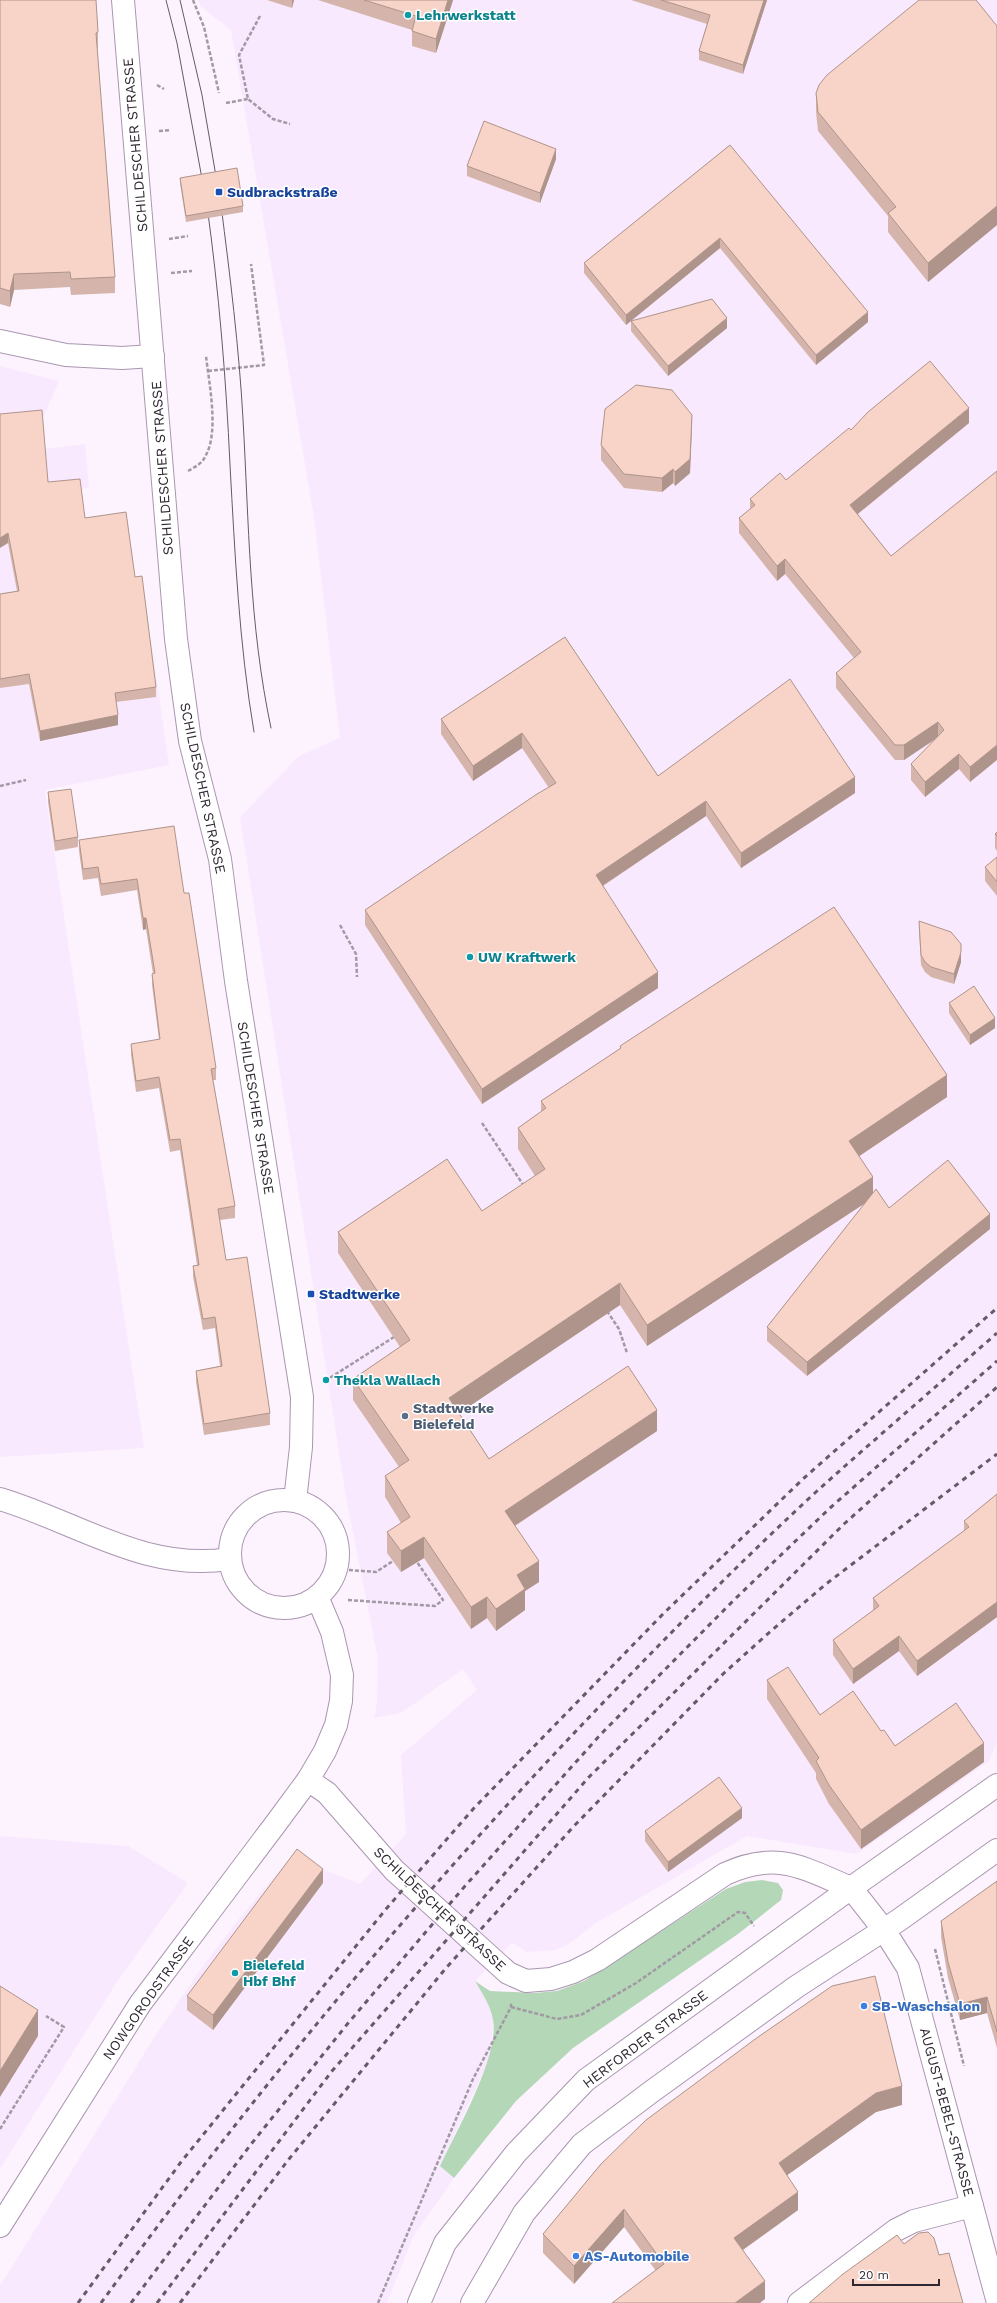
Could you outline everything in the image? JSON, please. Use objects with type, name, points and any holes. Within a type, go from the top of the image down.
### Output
[{"type":"street","name":"SCHILDESCHER STRASSE","points":[[123,0],[133,133],[145,242],[173,613],[187,719],[199,782],[220,859],[236,981],[302,1397],[300,1460],[294,1501]]},
{"type":"street","points":[[0,341],[66,355],[122,358],[154,356]]},
{"type":"street","points":[[0,1499],[26,1507],[124,1548],[155,1556],[212,1561],[229,1558]]},
{"type":"street","points":[[274,1501],[294,1501],[309,1506],[321,1514],[331,1526],[337,1540],[339,1554],[337,1569],[331,1583],[318,1599],[304,1605],[284,1609],[264,1605],[246,1594],[234,1578],[229,1558],[232,1538],[241,1521],[256,1508],[262,1505],[274,1501]]},
{"type":"street","points":[[308,1780],[325,1751],[336,1725],[342,1694],[342,1675],[339,1657],[326,1614],[318,1599]]},
{"type":"street","name":"SCHILDESCHER STRASSE","points":[[308,1780],[327,1793],[394,1870],[508,1973],[526,1981],[551,1979],[572,1972],[597,1960],[725,1874],[742,1866],[765,1862],[788,1863],[851,1888]]},
{"type":"street","name":"NOWGORODSTRASSE","points":[[0,2226],[140,2004],[308,1780]]},
{"type":"street","name":"HERFORDER STRASSE","points":[[419,2303],[446,2243],[516,2153],[586,2080],[851,1888],[997,1785]]},
{"type":"street","points":[[472,2303],[524,2214],[582,2144],[796,1987],[884,1930],[997,1850]]},
{"type":"street","points":[[851,1888],[884,1930]]},
{"type":"street","name":"AUGUST-BEBEL-STRASSE","points":[[884,1930],[908,1968],[997,2299]]},
{"type":"street","points":[[799,2303],[896,2230],[914,2221],[972,2206]]},
{"type":"path","points":[[193,0],[204,27],[219,93]]},
{"type":"path","points":[[260,16],[239,55],[248,99],[273,118],[290,124]]},
{"type":"path","points":[[226,103],[248,99]]},
{"type":"path","points":[[208,371],[264,365],[251,264]]},
{"type":"path","points":[[162,473],[186,471],[197,466],[206,456],[212,432],[206,356]]},
{"type":"path","points":[[0,786],[26,780]]},
{"type":"path","points":[[340,925],[356,954],[357,977]]},
{"type":"path","points":[[482,1123],[526,1189]]},
{"type":"path","points":[[606,1309],[619,1329],[627,1353]]},
{"type":"path","points":[[347,1367],[394,1337]]},
{"type":"path","points":[[337,1569],[376,1572],[393,1562]]},
{"type":"path","points":[[318,1599],[435,1606],[443,1600],[417,1562]]},
{"type":"path","points":[[378,2303],[473,2078],[511,2007],[557,2019],[581,2015],[636,1983],[738,1912],[745,1913],[756,1929]]},
{"type":"path","points":[[0,2129],[64,2027],[46,2016]]},
{"type":"shaded area","points":[[198,0],[997,0],[997,1742],[989,1761],[857,1854],[747,1836],[596,1923],[569,1944],[555,1950],[527,1952],[512,1943],[475,1981],[488,2003],[494,2021],[489,2060],[440,2166],[454,2178],[413,2237],[387,2303],[0,2303],[0,2286],[154,2038],[200,1970],[242,1915],[291,1857],[360,1884],[406,1834],[401,1755],[477,1690],[463,1669],[401,1713],[374,1718],[377,1703],[378,1659],[346,1497],[240,817],[299,756],[340,738],[314,517],[231,30],[200,6]]},
{"type":"shaded area","points":[[0,366],[59,381],[42,420],[44,449],[85,444],[89,488],[80,489],[66,648],[151,639],[169,765],[45,790],[144,1448],[0,1457]]},
{"type":"shaded area","points":[[0,1836],[128,1846],[188,1883],[120,1977],[0,2169]]},
{"type":"green space","points":[[762,1880],[778,1883],[783,1890],[781,1900],[738,1934],[573,2048],[516,2101],[454,2178],[440,2166],[466,2114],[484,2073],[490,2053],[493,2035],[493,2020],[486,2000],[475,1981],[490,1991],[535,1993],[557,1991],[584,1981],[726,1889],[745,1882]]},
{"type":"building","points":[[0,0],[96,0],[98,32],[96,33],[115,277],[71,279],[70,272],[14,274],[10,291],[0,288]]},
{"type":"building","points":[[364,0],[448,0],[436,39],[412,31],[416,16]]},
{"type":"building","points":[[661,0],[764,0],[743,65],[699,51],[710,15]]},
{"type":"building","points":[[919,0],[976,0],[997,26],[997,206],[928,263],[888,213],[896,207],[818,112],[816,93],[819,85],[827,75]]},
{"type":"building","points":[[484,121],[556,149],[540,193],[467,166]]},
{"type":"building","points":[[730,145],[868,312],[816,355],[720,238],[626,315],[584,263]]},
{"type":"building","points":[[237,168],[243,206],[186,216],[180,178]]},
{"type":"building","points":[[712,299],[727,318],[668,366],[631,321]]},
{"type":"building","points":[[930,361],[969,408],[850,505],[891,556],[997,471],[997,745],[970,767],[959,754],[925,782],[911,764],[944,730],[938,722],[904,745],[895,745],[836,673],[861,652],[785,559],[777,566],[739,518],[755,505],[750,499],[780,473],[786,480],[849,428],[851,430],[868,412]]},
{"type":"building","points":[[636,385],[672,390],[692,415],[690,459],[675,472],[673,469],[662,478],[624,474],[601,445],[605,409]]},
{"type":"building","points":[[42,410],[48,482],[80,479],[85,518],[126,512],[135,577],[142,576],[156,687],[115,693],[118,715],[40,731],[29,674],[0,679],[0,594],[19,591],[8,533],[0,538],[0,414]]},
{"type":"building","points":[[565,637],[658,776],[790,679],[855,777],[741,853],[706,801],[596,875],[658,972],[482,1089],[365,910],[537,794],[556,783],[522,733],[473,766],[441,719]]},
{"type":"building","points":[[71,789],[78,837],[55,841],[48,792]]},
{"type":"building","points":[[174,826],[184,893],[189,893],[216,1068],[211,1069],[235,1206],[218,1209],[226,1260],[247,1257],[270,1413],[204,1424],[196,1371],[222,1366],[215,1317],[203,1319],[193,1266],[199,1265],[180,1139],[170,1140],[159,1077],[136,1081],[131,1044],[160,1039],[152,974],[155,973],[146,918],[143,918],[137,879],[101,884],[98,867],[83,869],[79,840]]},
{"type":"building","points":[[997,857],[997,882],[985,867]]},
{"type":"building","points":[[834,907],[947,1075],[849,1141],[873,1177],[647,1325],[620,1283],[449,1398],[489,1459],[628,1366],[657,1410],[505,1511],[539,1561],[517,1575],[525,1589],[496,1609],[487,1597],[471,1607],[424,1537],[401,1551],[387,1532],[410,1517],[385,1476],[409,1460],[353,1379],[410,1340],[338,1232],[447,1159],[482,1211],[545,1169],[518,1128],[546,1108],[541,1101],[621,1048],[620,1046]]},
{"type":"building","points":[[919,921],[951,932],[961,944],[961,952],[954,974],[931,967],[925,962],[921,955]]},
{"type":"building","points":[[974,986],[995,1018],[970,1035],[949,1003]]},
{"type":"building","points":[[948,1160],[990,1214],[807,1362],[767,1327],[876,1189],[889,1208]]},
{"type":"building","points":[[997,1494],[997,1602],[917,1661],[899,1636],[853,1669],[833,1640],[879,1606],[873,1598],[969,1527],[964,1521]]},
{"type":"building","points":[[788,1667],[820,1715],[853,1691],[881,1731],[884,1730],[895,1746],[956,1703],[984,1743],[861,1830],[829,1785],[816,1761],[819,1758],[767,1680]]},
{"type":"building","points":[[719,1777],[742,1808],[668,1862],[645,1831]]},
{"type":"building","name":"Bielefeld Hbf Bhf","points":[[297,1849],[323,1869],[213,2015],[187,1996]]},
{"type":"building","points":[[997,1881],[997,2032],[987,1997],[960,2004],[948,1962],[941,1921]]},
{"type":"building","points":[[875,1976],[902,2086],[876,2093],[779,2163],[798,2192],[734,2238],[765,2281],[735,2303],[612,2303],[664,2264],[624,2209],[574,2266],[543,2234],[601,2164],[646,2120],[758,2037],[832,1986]]},
{"type":"building","points":[[0,1986],[38,2010],[0,2071]]},
{"type":"building","points":[[928,2232],[934,2238],[939,2255],[949,2253],[963,2303],[809,2303],[843,2274],[897,2235],[904,2244],[919,2233]]},
{"type":"tram line","points":[[166,0],[177,43],[203,184]]},
{"type":"tram line","points":[[180,0],[202,95],[217,182]]},
{"type":"tram line","points":[[221,205],[239,365],[254,612],[258,651],[271,728]]},
{"type":"tram line","points":[[207,206],[224,367],[241,632],[254,732]]},
{"type":"railway","points":[[78,2303],[181,2162],[386,1909],[474,1808],[664,1613],[804,1478],[997,1308]]},
{"type":"railway","points":[[101,2303],[224,2140],[353,1981],[419,1903],[556,1752],[674,1630],[817,1491],[997,1333]]},
{"type":"railway","points":[[131,2303],[252,2143],[349,2022],[465,1886],[601,1734],[735,1599],[830,1508],[997,1361]]},
{"type":"railway","points":[[157,2303],[332,2071],[589,1777],[844,1524],[997,1387]]},
{"type":"railway","points":[[180,2303],[289,2159],[446,1968],[574,1826],[723,1674],[772,1630],[826,1584],[997,1454]]},
{"type":"place","name":"Lehrwerkstatt","points":[[408,15]]},
{"type":"place","name":"Sudbrackstraße","points":[[219,192]]},
{"type":"place","name":"UW Kraftwerk","points":[[470,957]]},
{"type":"place","name":"Stadtwerke","points":[[311,1294]]},
{"type":"place","name":"Thekla Wallach","points":[[326,1380]]},
{"type":"place","name":"Stadtwerke Bielefeld","points":[[405,1416]]},
{"type":"place","name":"Bielefeld Hbf Bhf","points":[[235,1973]]},
{"type":"place","name":"SB-Waschsalon","points":[[864,2006]]},
{"type":"place","name":"AS-Automobile","points":[[576,2256]]}]
